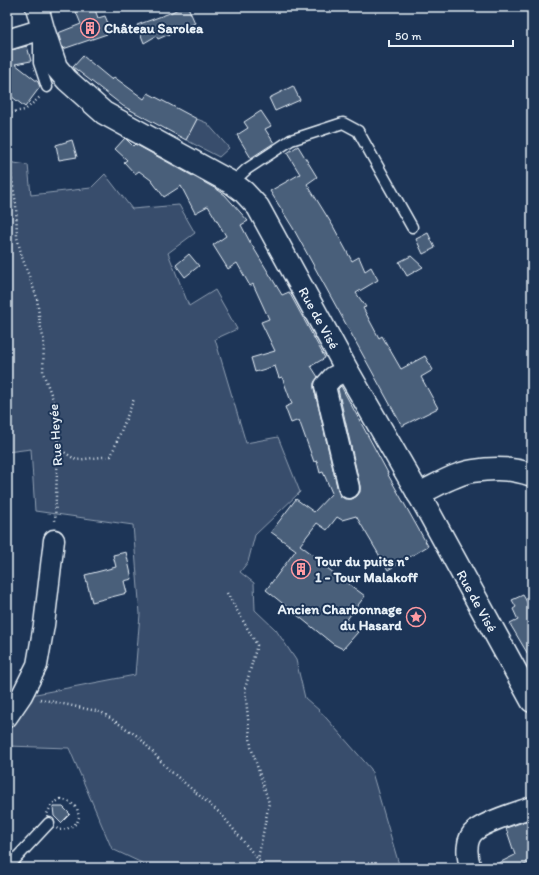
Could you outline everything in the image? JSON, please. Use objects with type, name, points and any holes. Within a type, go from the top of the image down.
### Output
[{"type":"street","name":"Rue de Visé","points":[[37,7],[41,30],[56,67],[104,113],[232,183],[244,192],[258,207],[347,370],[418,494],[532,701]]},
{"type":"street","points":[[7,40],[41,30]]},
{"type":"street","points":[[347,370],[333,377],[325,386],[349,488]]},
{"type":"street","points":[[418,494],[472,471],[503,469],[532,475]]},
{"type":"street","points":[[7,717],[22,695],[37,665],[44,625],[54,540]]},
{"type":"street","points":[[471,868],[468,843],[475,830],[532,807]]},
{"type":"lane","points":[[41,30],[39,63],[47,87]]},
{"type":"lane","points":[[232,183],[247,169],[291,140],[343,123],[358,131],[412,227]]},
{"type":"lane","points":[[7,868],[49,823]]},
{"type":"path","points":[[7,113],[25,110],[40,99],[47,87]]},
{"type":"path","name":"Rue Heyée","points":[[7,150],[16,204],[18,237],[22,257],[37,298],[40,324],[44,341],[43,374],[56,407],[58,447],[54,540]]},
{"type":"path","points":[[58,447],[76,460],[111,456],[134,399]]},
{"type":"path","points":[[227,593],[258,645],[245,690],[251,747],[269,803],[258,860]]},
{"type":"path","points":[[22,695],[101,712],[139,737],[167,768],[222,814],[266,868]]},
{"type":"path","points":[[61,799],[70,802],[77,808],[79,817],[77,823],[59,830],[49,823],[47,814],[52,804],[61,799]]},
{"type":"shaded area","points":[[197,119],[207,123],[229,148],[219,157],[186,140]]},
{"type":"shaded area","points":[[7,162],[28,165],[31,195],[91,188],[105,174],[132,209],[179,205],[195,233],[168,253],[189,306],[215,290],[237,329],[215,339],[246,443],[278,437],[300,492],[255,535],[248,562],[240,572],[254,583],[255,610],[276,630],[296,660],[305,698],[320,711],[371,769],[400,868],[147,868],[142,863],[112,849],[69,748],[7,746],[7,725],[31,695],[135,675],[140,614],[133,525],[35,511],[31,449],[7,452]]},
{"type":"building","name":"Château Sarolea","points":[[74,7],[94,7],[98,18],[105,16],[110,28],[110,33],[63,49],[58,33],[81,24]]},
{"type":"building","points":[[182,7],[188,7],[195,23],[158,39],[156,36],[144,43],[137,25]]},
{"type":"building","points":[[27,46],[31,61],[15,64],[38,82],[40,87],[25,107],[7,93],[7,84],[11,78],[7,66],[7,51]]},
{"type":"building","points":[[83,56],[112,80],[114,77],[144,99],[148,93],[197,119],[186,140],[123,106],[73,67]]},
{"type":"building","points":[[293,86],[300,100],[275,111],[269,98]]},
{"type":"building","points":[[261,111],[271,126],[265,129],[274,143],[251,158],[237,135],[248,128],[244,122]]},
{"type":"building","points":[[125,138],[133,146],[135,144],[218,190],[225,195],[248,221],[241,225],[250,242],[282,295],[289,292],[325,358],[311,366],[318,377],[314,383],[314,388],[340,496],[345,499],[352,499],[360,492],[360,486],[338,389],[341,386],[428,546],[388,570],[356,516],[342,520],[337,517],[327,530],[317,523],[300,545],[324,563],[323,565],[365,596],[345,622],[358,632],[343,649],[333,644],[266,590],[296,550],[271,532],[296,499],[314,512],[332,493],[323,472],[320,473],[317,461],[314,462],[299,420],[291,423],[285,407],[292,404],[282,377],[279,378],[275,366],[255,372],[251,358],[275,351],[261,322],[269,319],[253,284],[250,286],[237,263],[228,269],[213,245],[226,236],[208,206],[195,213],[181,186],[164,197],[151,180],[139,171],[135,174],[124,162],[127,160],[115,149]]},
{"type":"building","points":[[72,140],[77,157],[59,160],[56,145]]},
{"type":"building","points":[[298,146],[317,177],[307,184],[333,226],[352,261],[359,257],[365,271],[371,267],[378,280],[356,293],[366,307],[363,308],[379,338],[382,336],[401,369],[425,356],[433,370],[421,377],[438,408],[402,426],[293,228],[270,191],[300,174],[287,153]]},
{"type":"building","points":[[428,233],[435,248],[423,254],[416,239]]},
{"type":"building","points":[[189,254],[199,266],[185,277],[176,265]]},
{"type":"building","points":[[411,256],[423,267],[407,276],[399,262]]},
{"type":"building","points":[[126,552],[132,579],[124,581],[127,593],[92,602],[85,575],[116,567],[113,555]]},
{"type":"building","points":[[523,595],[527,602],[532,599],[532,661],[510,624],[518,620],[513,609],[516,607],[512,600]]},
{"type":"building","points":[[53,807],[63,807],[70,814],[61,823],[54,816]]},
{"type":"building","points":[[532,819],[532,862],[516,868],[492,868],[491,867],[515,855],[506,828]]},
{"type":"place","name":"Château Sarolea","points":[[90,28]]},
{"type":"place","name":"Tour du puits n° 1 - Tour Malakoff","points":[[301,569]]},
{"type":"place","name":"Ancien Charbonnage du Hasard","points":[[416,617]]}]
